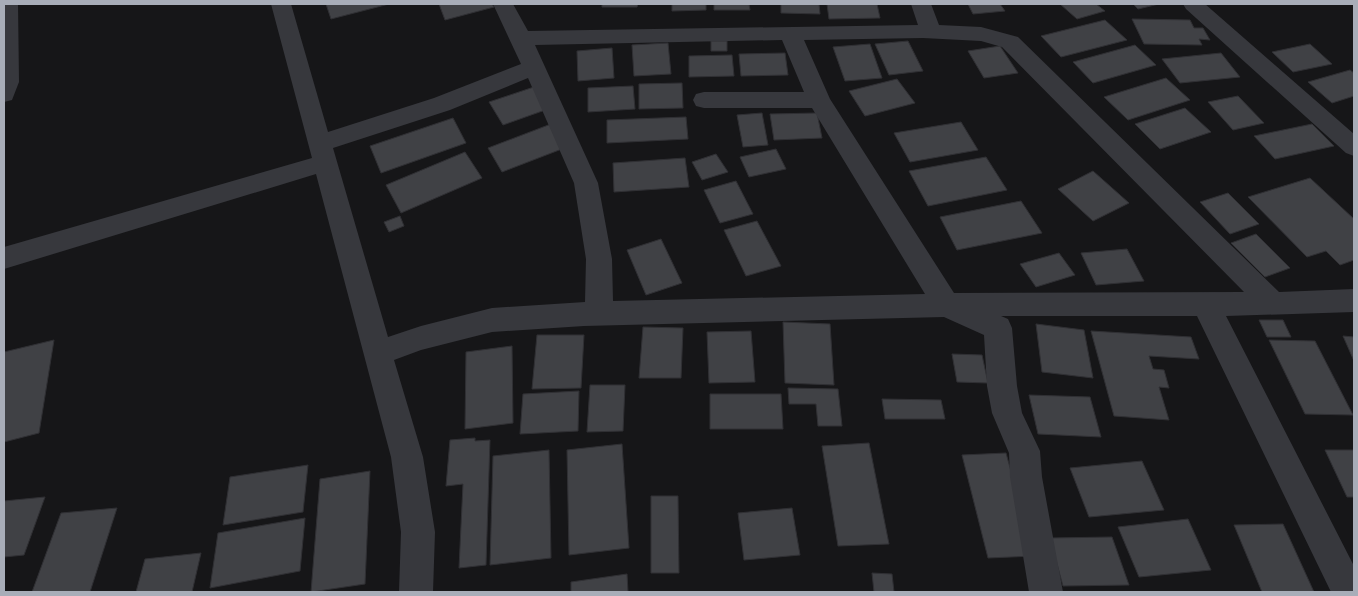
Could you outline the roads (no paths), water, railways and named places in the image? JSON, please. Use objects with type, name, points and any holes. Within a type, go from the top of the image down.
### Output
[{"type":"street","points":[[4,94],[8,82],[8,4]]},
{"type":"street","points":[[281,4],[407,457],[418,532],[416,592]]},
{"type":"street","points":[[503,4],[521,38],[586,183],[599,259],[599,313]]},
{"type":"street","points":[[921,4],[931,32]]},
{"type":"street","points":[[1192,4],[1354,147]]},
{"type":"street","points":[[521,38],[931,32],[986,33],[1000,36],[1010,42],[1273,304]]},
{"type":"street","points":[[790,33],[819,100],[946,305],[998,328],[1002,386],[1007,413],[1015,435],[1024,451],[1026,477],[1046,592]]},
{"type":"street","points":[[4,258],[322,153],[534,68]]},
{"type":"street","points":[[704,100],[819,100]]},
{"type":"street","points":[[378,354],[420,338],[492,320],[599,313],[946,305],[1273,304],[1354,300]]},
{"type":"street","points":[[1206,305],[1349,592]]}]
